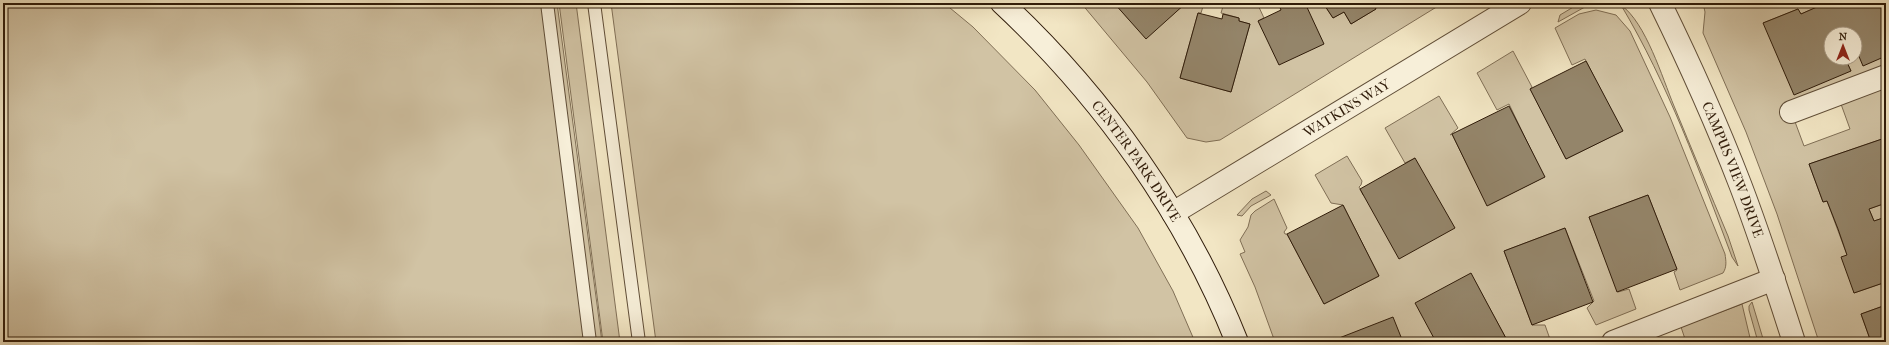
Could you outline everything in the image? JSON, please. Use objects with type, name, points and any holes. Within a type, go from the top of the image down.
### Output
[{"type":"street","name":"CENTER PARK DRIVE","points":[[1002,3],[1064,65],[1095,102],[1151,180],[1173,213],[1197,257],[1237,342]]},
{"type":"street","name":"WATKINS WAY","points":[[1173,213],[1520,3]]},
{"type":"street","name":"CAMPUS VIEW DRIVE","points":[[1660,3],[1723,140],[1754,221],[1794,342]]},
{"type":"street","points":[[1791,112],[1884,82]]},
{"type":"street","points":[[1613,342],[1774,279]]},
{"type":"lane","points":[[547,3],[590,342]]},
{"type":"lane","points":[[594,3],[639,342]]},
{"type":"shaded area","points":[[3,3],[557,3],[602,342],[3,342]]},
{"type":"shaded area","points":[[559,3],[576,3],[620,342],[603,342]]},
{"type":"shaded area","points":[[611,3],[944,3],[973,27],[1035,90],[1079,145],[1138,228],[1173,291],[1195,342],[656,342]]},
{"type":"shaded area","points":[[1081,3],[1114,3],[1146,38],[1186,3],[1204,3],[1201,13],[1198,13],[1180,78],[1231,92],[1250,24],[1239,21],[1239,18],[1221,13],[1224,3],[1257,3],[1264,18],[1258,21],[1305,3],[1323,3],[1333,18],[1344,12],[1351,24],[1376,9],[1373,3],[1443,3],[1220,140],[1206,142],[1187,138],[1147,82]]},
{"type":"shaded area","points":[[1580,3],[1592,3],[1558,22],[1560,15]]},
{"type":"shaded area","points":[[1703,3],[1826,3],[1801,14],[1798,9],[1763,23],[1823,56],[1823,66],[1842,66],[1851,71],[1849,66],[1863,66],[1863,49],[1886,56],[1886,149],[1882,139],[1809,164],[1823,202],[1827,201],[1847,255],[1854,293],[1886,282],[1886,305],[1861,314],[1871,342],[1819,342],[1777,214],[1746,132],[1703,33],[1705,12]],"holes":[[[1837,93],[1850,129],[1804,146],[1791,111]]]},
{"type":"shaded area","points":[[1621,5],[1630,13],[1638,24],[1646,37],[1659,66],[1728,236],[1738,266],[1732,257],[1695,161],[1668,97],[1654,66]]},
{"type":"shaded area","points":[[1596,10],[1616,15],[1630,31],[1670,117],[1725,254],[1726,266],[1723,273],[1680,290],[1674,272],[1677,270],[1648,195],[1589,217],[1618,292],[1629,289],[1636,309],[1596,325],[1587,308],[1594,301],[1565,228],[1504,251],[1532,325],[1545,325],[1551,342],[1515,342],[1514,340],[1508,342],[1471,274],[1436,342],[1334,340],[1335,342],[1275,342],[1255,287],[1240,254],[1245,252],[1240,240],[1248,227],[1251,215],[1274,199],[1287,228],[1284,232],[1287,234],[1324,304],[1379,276],[1343,205],[1331,203],[1315,175],[1347,156],[1362,181],[1359,187],[1363,195],[1415,158],[1405,163],[1385,128],[1439,96],[1458,128],[1450,135],[1452,134],[1473,177],[1489,205],[1544,177],[1509,104],[1497,110],[1477,73],[1513,51],[1532,87],[1530,89],[1566,159],[1622,131],[1585,59],[1572,65],[1555,28],[1579,14]]},
{"type":"shaded area","points":[[1266,191],[1271,195],[1251,206],[1242,216],[1237,215],[1252,199]]},
{"type":"shaded area","points":[[1886,203],[1886,217],[1874,221],[1869,209]]},
{"type":"shaded area","points":[[1752,302],[1764,342],[1758,342],[1749,310],[1749,306]]},
{"type":"shaded area","points":[[1742,304],[1751,342],[1686,342],[1681,327]]},
{"type":"building","points":[[1114,3],[1186,3],[1146,39]]},
{"type":"building","points":[[1284,3],[1305,3],[1324,44],[1279,65],[1258,21],[1281,10],[1279,5]]},
{"type":"building","points":[[1323,3],[1373,3],[1376,9],[1351,24],[1344,12],[1333,18]]},
{"type":"building","points":[[1826,3],[1886,3],[1886,56],[1863,66],[1863,26],[1823,26],[1823,66],[1849,66],[1851,71],[1794,95],[1763,23],[1798,9],[1801,14]]},
{"type":"building","points":[[1198,13],[1222,19],[1223,14],[1239,18],[1239,21],[1250,24],[1231,92],[1180,78]]},
{"type":"building","points":[[1586,61],[1623,131],[1566,159],[1530,89]]},
{"type":"building","points":[[1509,106],[1545,177],[1487,206],[1452,134]]},
{"type":"building","points":[[1882,139],[1886,149],[1886,203],[1869,209],[1874,221],[1886,217],[1886,282],[1854,293],[1841,257],[1847,255],[1838,229],[1827,201],[1823,202],[1809,164]]},
{"type":"building","points":[[1415,158],[1455,228],[1399,259],[1360,189]]},
{"type":"building","points":[[1648,195],[1677,269],[1617,292],[1589,217]]},
{"type":"building","points":[[1343,205],[1379,276],[1324,304],[1287,234]]},
{"type":"building","points":[[1565,228],[1593,302],[1532,325],[1504,251]]},
{"type":"building","points":[[1471,273],[1508,342],[1436,342],[1415,303]]},
{"type":"building","points":[[1886,305],[1886,342],[1871,342],[1861,314]]},
{"type":"building","points":[[1393,317],[1403,342],[1335,342],[1334,340]]}]
